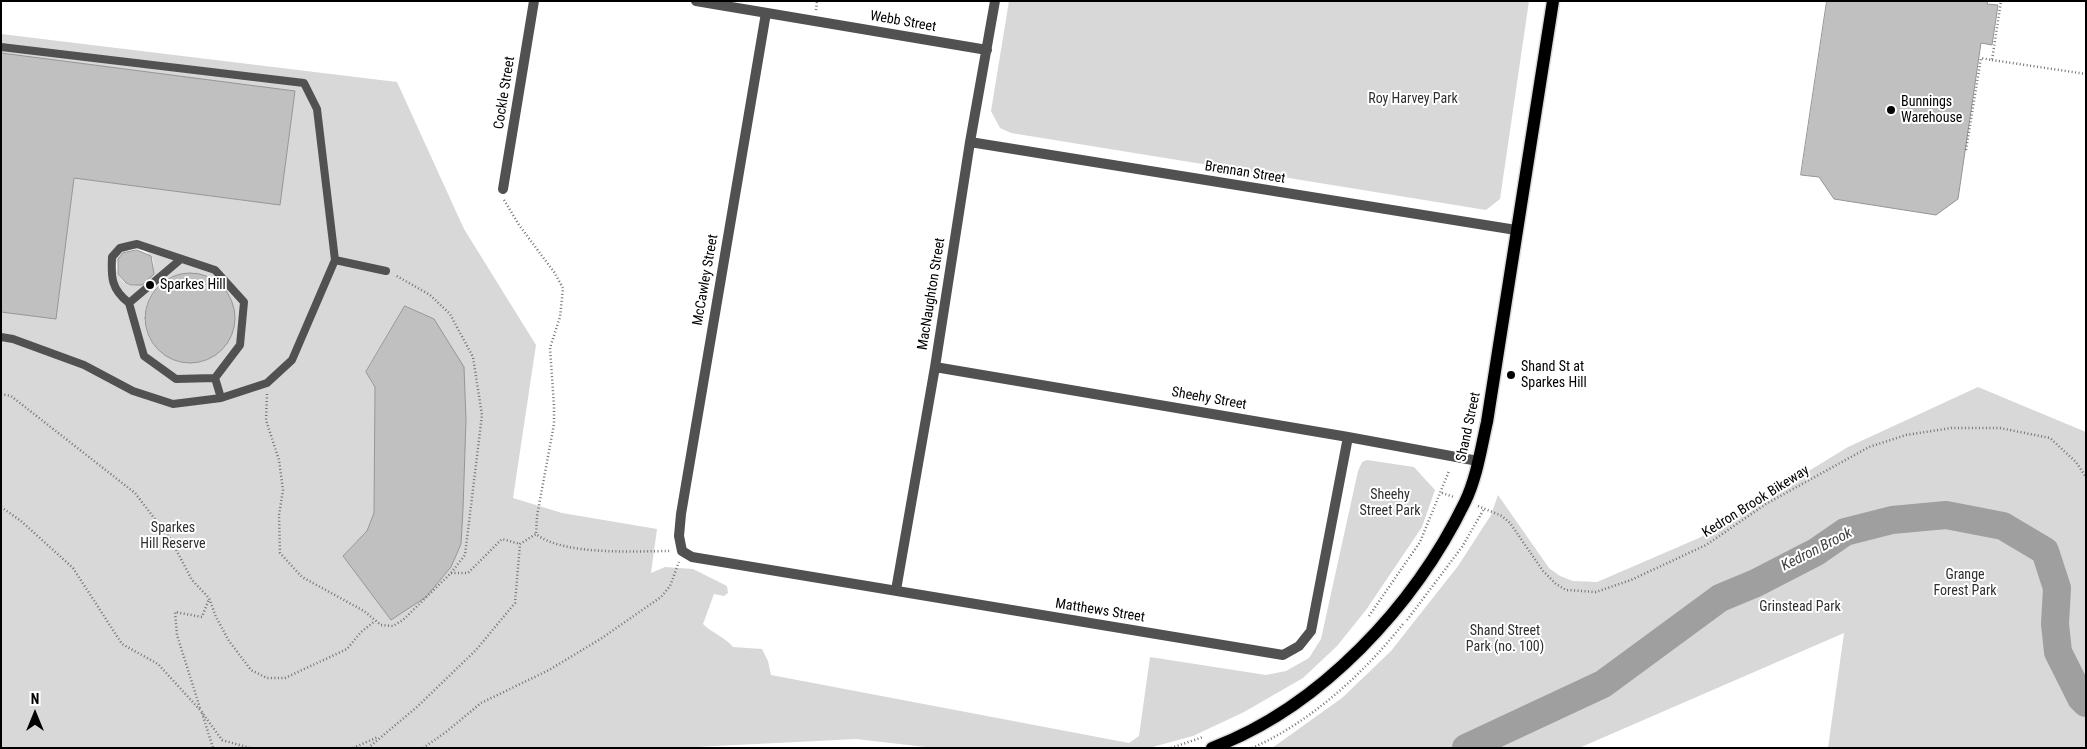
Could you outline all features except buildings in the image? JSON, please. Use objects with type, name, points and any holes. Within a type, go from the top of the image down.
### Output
[{"type":"main road","name":"Shand Street","points":[[1212,748],[1240,737],[1295,705],[1360,650],[1436,556],[1466,501],[1478,461],[1489,412],[1553,1]]},
{"type":"street","name":"Cockle Street","points":[[503,189],[534,1]]},
{"type":"street","name":"Webb Street","points":[[696,1],[987,50]]},
{"type":"street","name":"MacNaughton Street","points":[[896,590],[995,1]]},
{"type":"street","name":"McCawley Street","points":[[682,551],[680,536],[681,514],[766,13]]},
{"type":"street","name":"Brennan Street","points":[[970,142],[1516,230]]},
{"type":"street","name":"Sheehy Street","points":[[935,367],[1348,436],[1478,461]]},
{"type":"street","name":"Matthews Street","points":[[682,551],[692,557],[1283,655],[1300,646],[1311,631],[1348,436]]},
{"type":"lane","points":[[1,46],[304,83],[316,109],[335,260],[292,360],[267,383],[221,398],[173,404],[133,391],[84,365],[13,339],[1,337]]},
{"type":"lane","points":[[137,244],[215,270],[244,302],[240,345],[215,378],[176,379],[144,356],[129,303],[122,298],[111,278],[112,256],[120,248],[137,244]]},
{"type":"lane","points":[[129,303],[181,259]]},
{"type":"lane","points":[[335,260],[386,271]]},
{"type":"lane","points":[[215,378],[221,398]]},
{"type":"path","points":[[1992,60],[2001,1]]},
{"type":"path","points":[[1966,150],[1981,58],[2086,74]]},
{"type":"path","points":[[503,189],[504,203],[554,272],[563,288],[560,317],[550,348],[554,424],[537,516],[536,534]]},
{"type":"path","points":[[267,383],[266,420],[279,460],[282,490],[279,515],[280,553],[302,577],[364,611],[381,625],[393,626],[403,620],[451,573],[465,555],[482,415],[473,357],[450,314],[430,295],[386,271]]},
{"type":"path","points":[[1,394],[11,396],[135,493],[171,540],[192,580],[209,598],[216,617],[229,641],[251,670],[267,678],[285,678],[347,649],[361,632],[375,621]]},
{"type":"path","name":"Kedron Brook Bikeway","points":[[1484,509],[1502,516],[1510,522],[1543,571],[1556,584],[1566,590],[1596,592],[1632,580],[1706,545],[1766,504],[1852,456],[1869,447],[1906,435],[1951,428],[2000,428],[2050,438],[2076,462],[2086,477]]},
{"type":"path","points":[[1369,616],[1420,542],[1449,471]]},
{"type":"path","points":[[1,507],[21,521],[73,568],[122,644],[158,664],[201,711],[222,740],[250,748]]},
{"type":"path","points":[[423,748],[481,703],[549,670],[602,638],[661,597],[670,586],[682,551],[602,550],[555,545],[536,534]]},
{"type":"path","points":[[451,573],[468,573],[502,539],[520,544],[536,534]]},
{"type":"path","points":[[368,748],[418,706],[470,656],[515,603],[520,544]]},
{"type":"path","points":[[209,598],[202,617],[175,612],[177,635],[213,748]]},
{"type":"path","points":[[353,748],[380,737]]},
{"type":"path","points":[[1172,748],[1204,737]]},
{"type":"green space","name":"Roy Harvey Park","points":[[1009,1],[1529,1],[1500,199],[1486,210],[1011,133],[1000,128],[991,111]]},
{"type":"green space","name":"Sparkes Hill Reserve","points":[[1,34],[397,82],[464,229],[536,345],[513,498],[562,513],[657,529],[651,573],[665,567],[693,569],[727,586],[728,593],[724,596],[714,594],[703,624],[733,647],[762,649],[768,661],[771,675],[1129,743],[1139,736],[1150,657],[1266,675],[1286,671],[1309,658],[1321,639],[1358,471],[1362,462],[1367,460],[1414,467],[1435,490],[1422,527],[1366,610],[1337,646],[1303,678],[1244,712],[1193,736],[1149,748],[934,748],[856,739],[676,748],[1,748],[1,312],[56,319],[74,178],[280,205],[295,91],[1,53]],"holes":[[[135,248],[147,253],[153,260],[153,268],[149,276],[142,282],[134,285],[126,284],[119,276],[116,266],[122,254]],[[185,273],[210,279],[226,291],[233,307],[234,325],[228,342],[216,355],[199,362],[179,361],[166,356],[155,347],[150,339],[145,321],[147,304],[155,288],[170,277]],[[406,306],[434,319],[466,420],[461,544],[451,567],[426,597],[391,620],[343,556],[367,531],[374,513],[375,387],[366,372]]]},
{"type":"green space","points":[[1978,387],[2086,432],[2086,748],[1828,748],[1844,633],[1579,748],[1272,748],[1342,698],[1391,651],[1458,566],[1491,515],[1498,495],[1549,568],[1560,576],[1573,581],[1597,582],[1699,538],[1848,447]]},
{"type":"waterway","name":"Kedron Brook","points":[[1466,748],[1603,684],[1720,598],[1756,583],[1816,552],[1845,532],[1892,520],[1946,515],[2003,526],[2045,551],[2057,588],[2055,624],[2058,652],[2081,698],[2086,703]]},
{"type":"place","name":"Bunnings Warehouse","points":[[1891,110]]},
{"type":"place","name":"Sparkes Hill","points":[[150,285]]},
{"type":"place","name":"Shand St at Sparkes Hill","points":[[1511,375]]},
{"type":"park label","name":"Sheehy Street Park","points":[[1390,504]]},
{"type":"park label","name":"Grange Forest Park","points":[[1965,584]]},
{"type":"park label","name":"Grinstead Park","points":[[1800,607]]},
{"type":"park label","name":"Shand Street Park (no. 100)","points":[[1505,640]]}]
